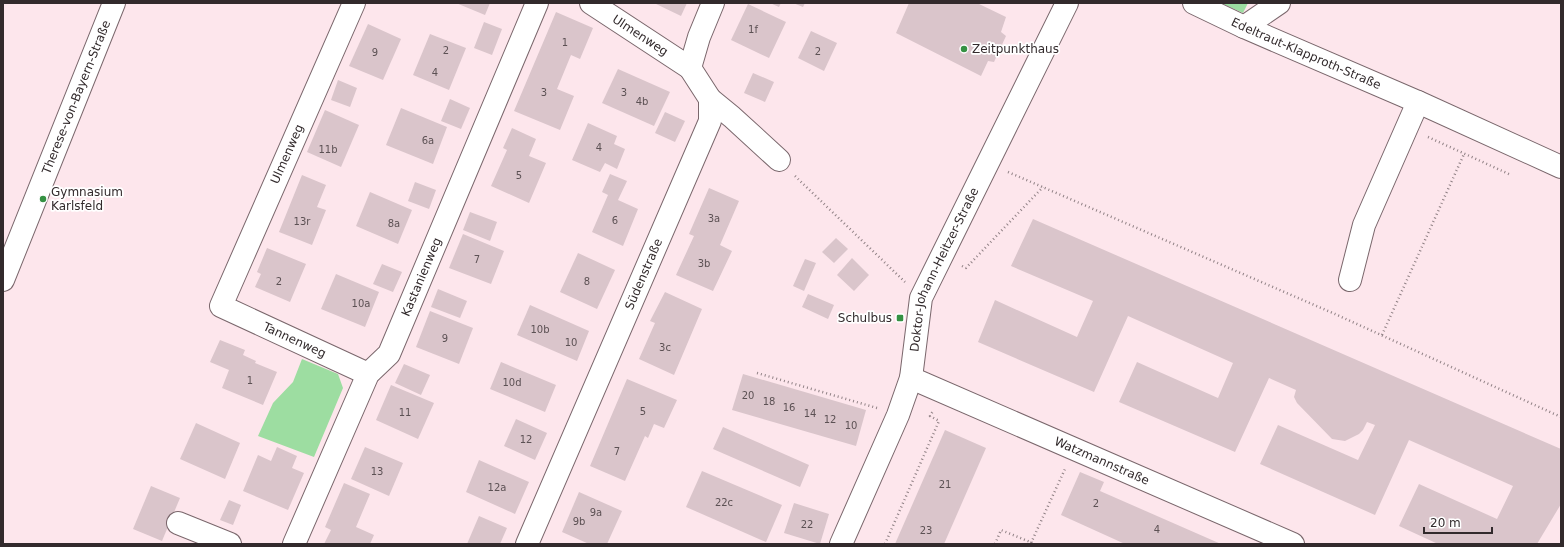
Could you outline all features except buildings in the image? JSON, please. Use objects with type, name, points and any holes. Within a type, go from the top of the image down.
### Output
[{"type":"street","name":"Therese-von-Bayern-Straße","points":[[3,280],[114,3]]},
{"type":"street","name":"Ulmenweg","points":[[221,306],[354,3]]},
{"type":"street","name":"Kastanienweg","points":[[294,544],[368,374],[389,354],[537,3]]},
{"type":"street","name":"Ulmenweg","points":[[591,3],[690,68]]},
{"type":"street","points":[[713,3],[699,37],[690,68],[710,99],[732,116],[779,160]]},
{"type":"street","name":"Doktor-Johann-Heitzer-Straße","points":[[841,544],[898,415],[911,378],[921,298],[1067,3]]},
{"type":"street","name":"Edeltraut-Klapproth-Straße","points":[[1194,3],[1244,27],[1418,102],[1561,167]]},
{"type":"street","points":[[1244,27],[1280,3]]},
{"type":"street","name":"Südenstraße","points":[[527,544],[710,121],[710,99]]},
{"type":"street","points":[[1350,280],[1364,225],[1418,102]]},
{"type":"street","name":"Tannenweg","points":[[221,306],[368,374]]},
{"type":"street","name":"Watzmannstraße","points":[[911,378],[1293,544]]},
{"type":"street","points":[[178,523],[230,544]]},
{"type":"path","points":[[1407,128],[1511,175]]},
{"type":"path","points":[[1382,335],[1464,154]]},
{"type":"path","points":[[779,160],[921,298]]},
{"type":"path","points":[[988,163],[1382,335],[1561,417]]},
{"type":"path","points":[[940,258],[966,268],[1043,187]]},
{"type":"path","points":[[757,372],[898,415]]},
{"type":"path","points":[[885,544],[938,420],[930,416],[941,391]]},
{"type":"path","points":[[995,544],[1001,530],[1033,543],[1067,464]]},
{"type":"green space","points":[[1221,3],[1248,3],[1243,13]]},
{"type":"green space","points":[[302,359],[338,374],[343,388],[314,457],[258,436],[273,403],[293,382]]},
{"type":"place","name":"Zeitpunkthaus","points":[[964,49]]},
{"type":"place","name":"Gymnasium Karlsfeld","points":[[43,199]]},
{"type":"place","name":"Schulbus","points":[[900,318]]}]
